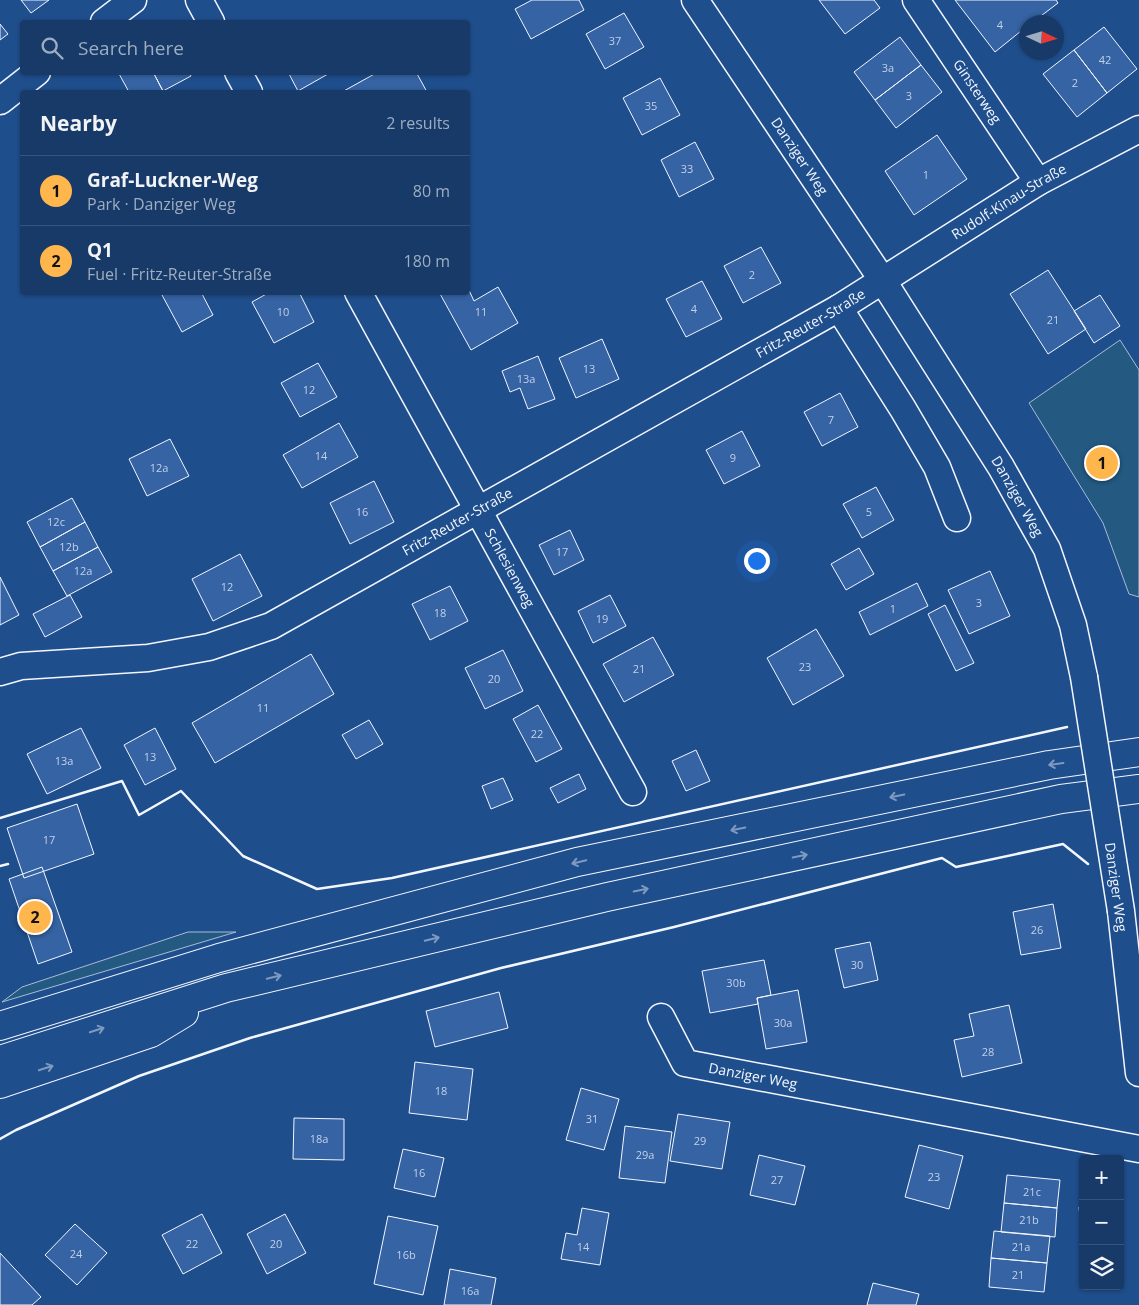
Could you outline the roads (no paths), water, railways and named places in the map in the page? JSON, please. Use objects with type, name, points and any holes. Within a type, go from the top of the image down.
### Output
[{"type":"highway","points":[[0,1026],[219,958],[577,862],[1049,765],[1139,752]]},
{"type":"highway","points":[[0,1060],[226,988],[607,897],[1061,800],[1139,789]]},
{"type":"highway","points":[[0,1084],[151,1033],[226,988]]},
{"type":"street","points":[[107,20],[133,0]]},
{"type":"street","points":[[199,0],[210,20]]},
{"type":"street","name":"Danziger Weg","points":[[696,0],[883,281],[1001,467],[1047,550],[1073,625],[1084,677],[1121,911],[1139,1072]]},
{"type":"street","name":"Ginsterweg","points":[[916,0],[1038,182]]},
{"type":"street","points":[[0,101],[33,75]]},
{"type":"street","points":[[240,75],[247,90]]},
{"type":"street","name":"Rudolf-Kinau-Straße","points":[[883,281],[1038,182],[1139,129]]},
{"type":"street","name":"Fritz-Reuter-Straße","points":[[0,672],[21,666],[148,658],[209,647],[271,626],[839,308],[883,281]]},
{"type":"street","name":"Schlesienweg","points":[[360,295],[634,792]]},
{"type":"street","points":[[839,308],[937,467],[957,518]]},
{"type":"street","name":"Danziger Weg","points":[[661,1017],[685,1064],[1139,1149]]},
{"type":"place","name":"Graf-Luckner-Weg","points":[[1102,463]]},
{"type":"place","name":"Q1","points":[[35,917]]}]
